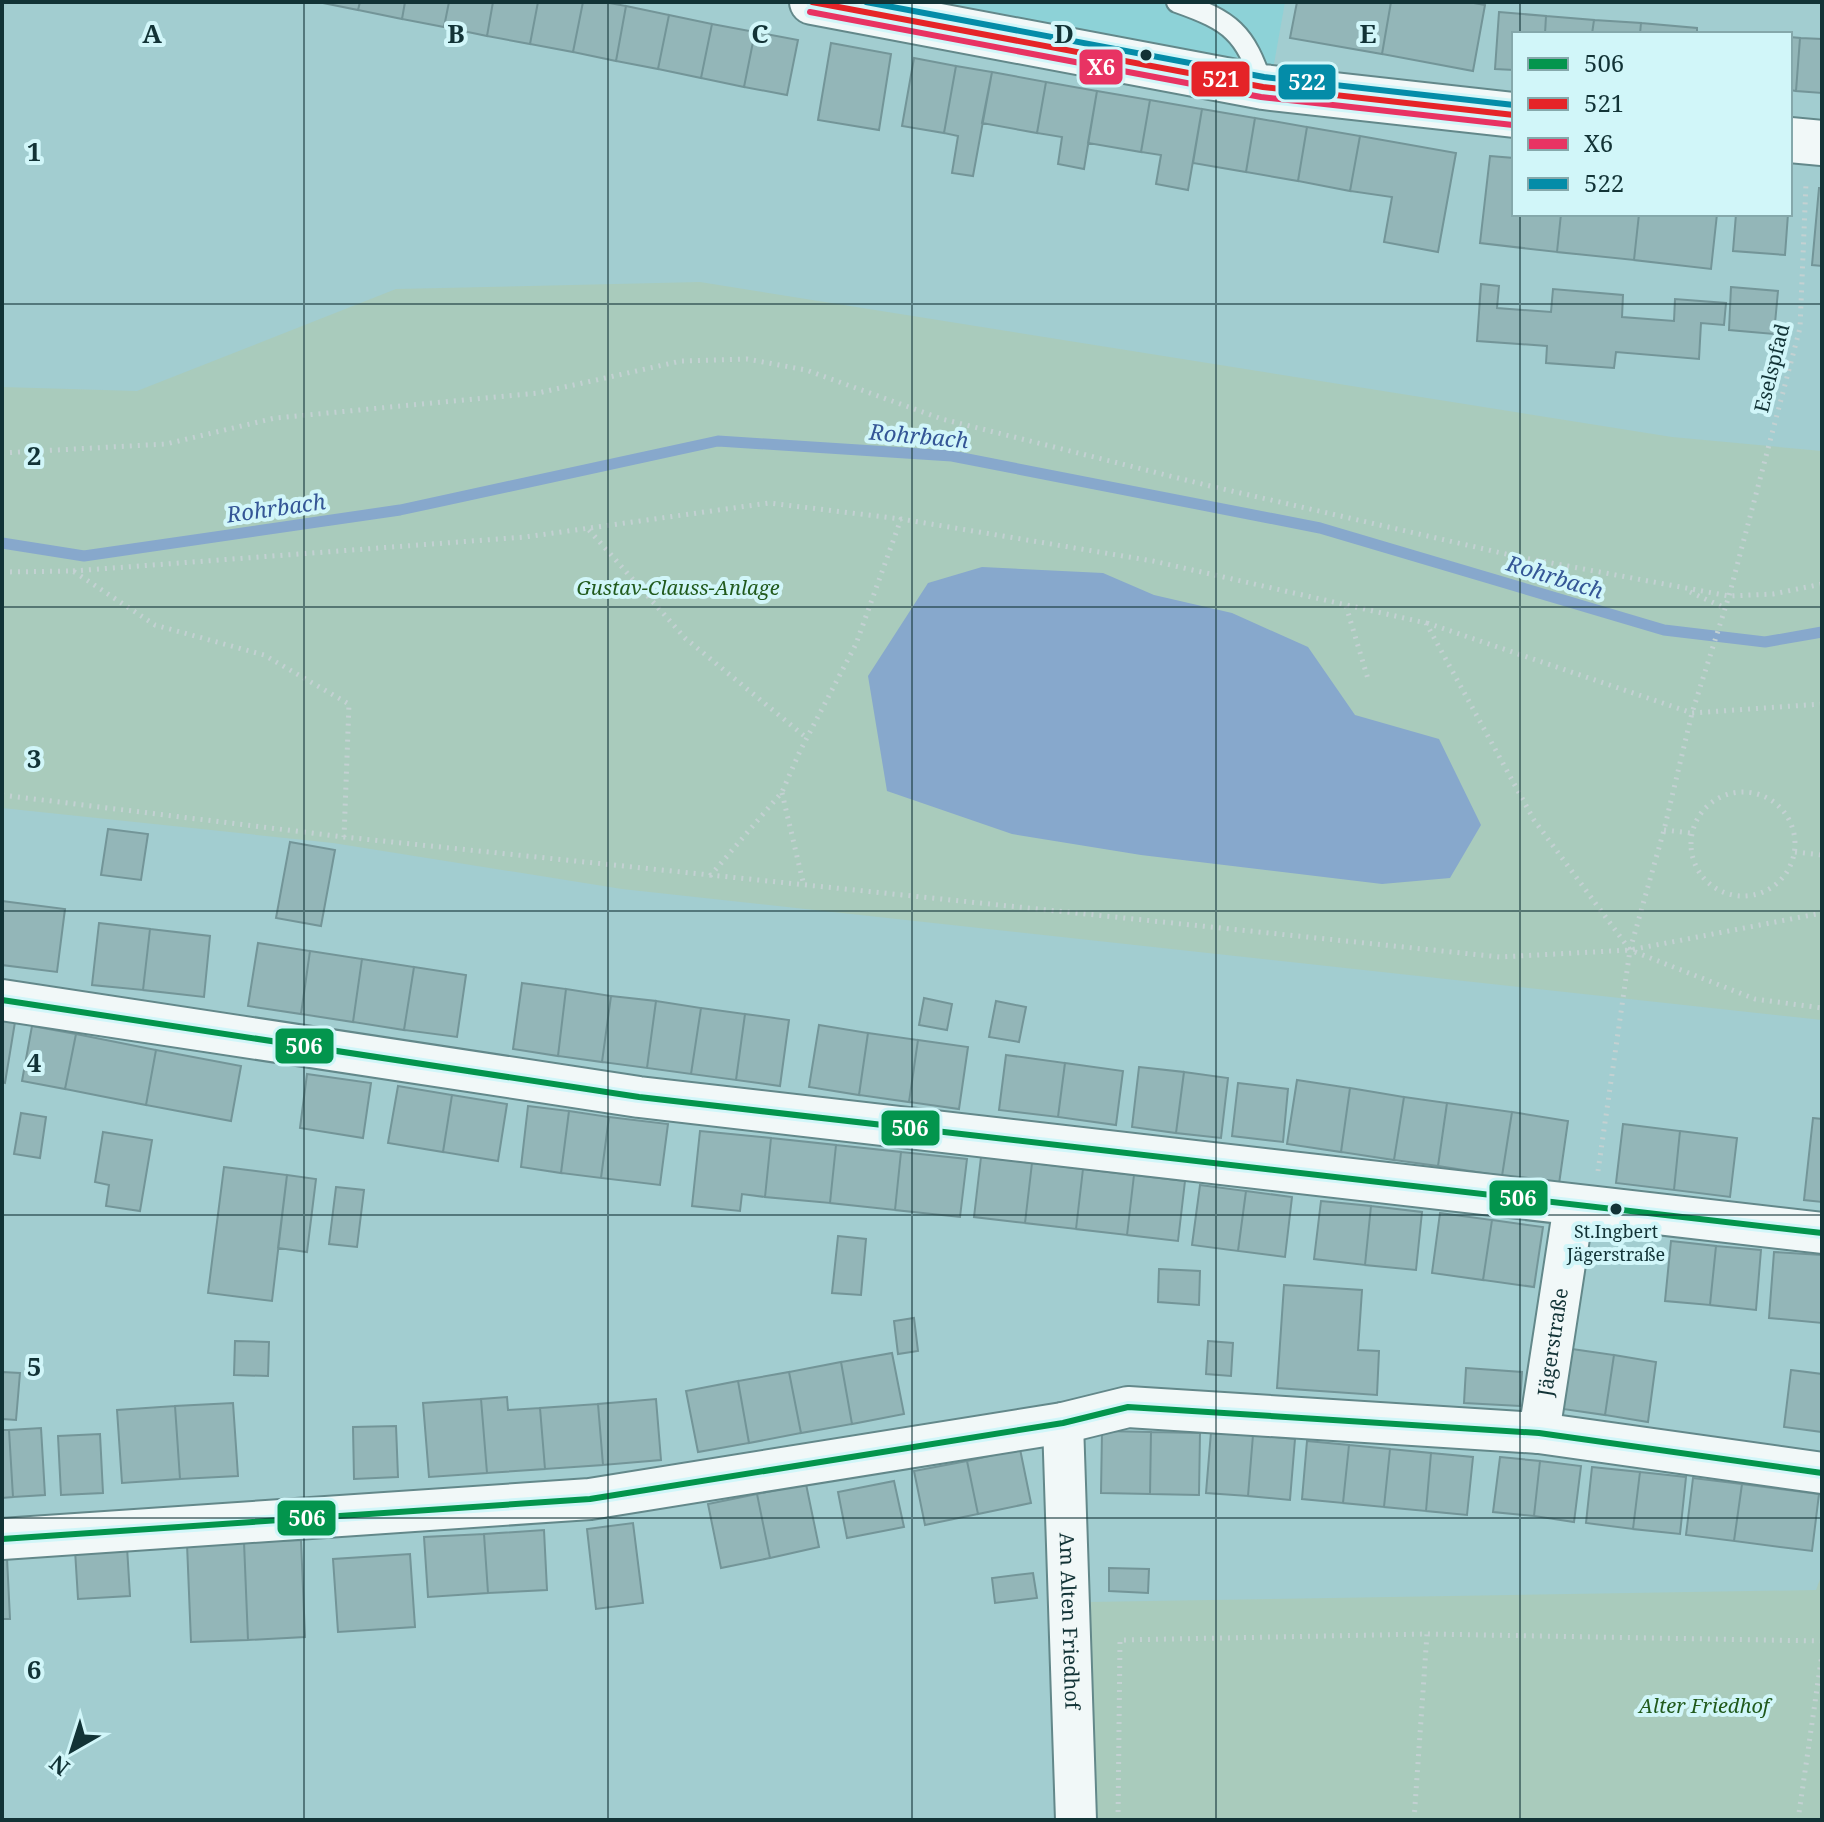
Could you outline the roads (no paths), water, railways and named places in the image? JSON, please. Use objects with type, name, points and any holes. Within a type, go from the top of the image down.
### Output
[{"type":"main road","points":[[812,2],[1263,87],[1512,115]]},
{"type":"street","points":[[2,1000],[639,1097],[1822,1233]]},
{"type":"street","name":"Jägerstraße","points":[[1539,1433],[1583,1206]]},
{"type":"street","points":[[2,1539],[590,1499],[1063,1423],[1128,1407],[1539,1433],[1822,1473]]},
{"type":"street","name":"Am Alten Friedhof","points":[[1063,1423],[1076,1820]]},
{"type":"lane","points":[[1177,2],[1233,27],[1252,53],[1263,87]]},
{"type":"waterway","name":"Rohrbach","points":[[2,543],[84,556],[400,510],[718,441],[952,456],[1320,528],[1664,630],[1765,642],[1822,632]]},
{"type":"place","name":"St.Ingbert Jägerstraße","points":[[1616,1209]]},
{"type":"park label","name":"Gustav-Clauss-Anlage","points":[[678,588]]},
{"type":"park label","name":"Alter Friedhof","points":[[1704,1706]]}]
